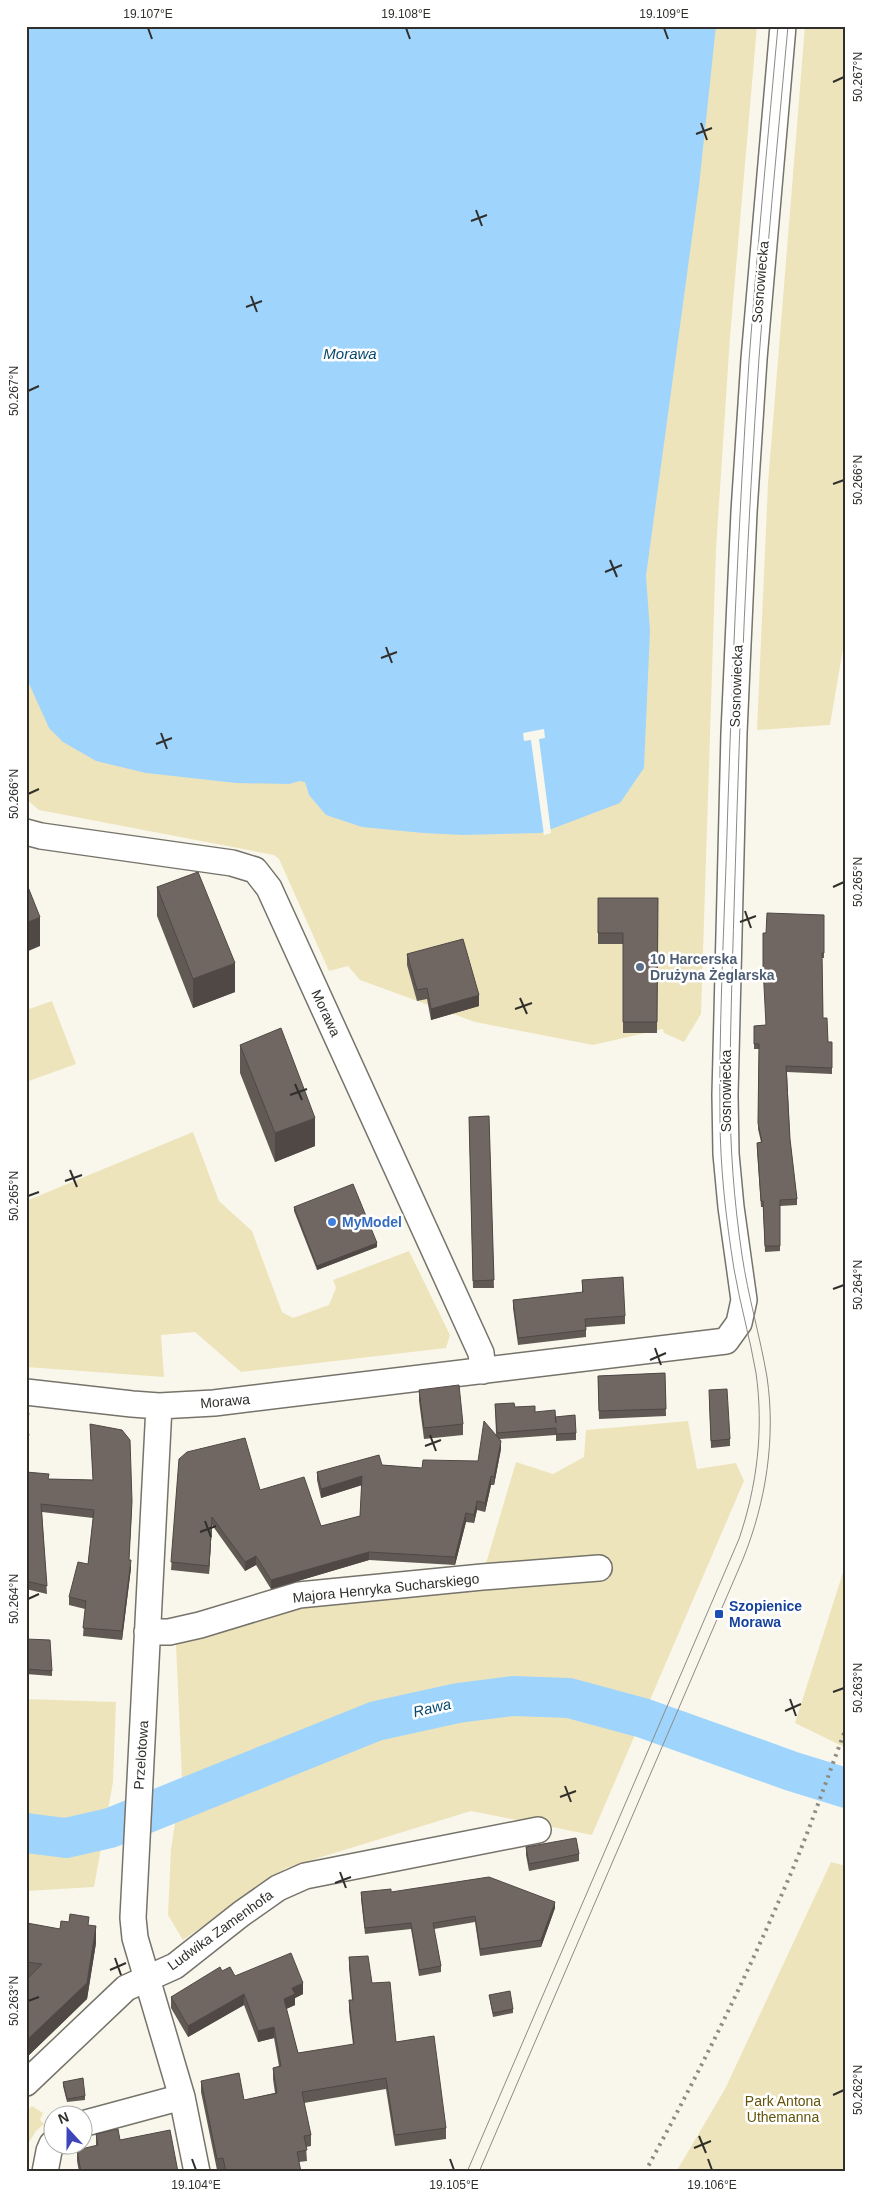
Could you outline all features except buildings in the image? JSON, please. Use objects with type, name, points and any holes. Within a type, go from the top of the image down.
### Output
[{"type":"street","name":"Sosnowiecka","points":[[726,1341],[739,1323],[744,1300],[731,1207],[726,1154],[725,1096],[738,632],[754,359],[783,26]]},
{"type":"street","name":"Morawa","points":[[26,832],[42,836],[232,863],[255,870],[269,888],[428,1235],[481,1353],[483,1371]]},
{"type":"street","name":"Morawa","points":[[26,1392],[104,1403],[159,1406],[243,1400],[726,1341]]},
{"type":"street","name":"Przelotowa","points":[[159,1406],[133,1918],[135,1938],[182,2097],[197,2172]]},
{"type":"street","name":"Majora Henryka Sucharskiego","points":[[147,1632],[169,1632],[200,1625],[299,1595],[482,1576],[599,1568]]},
{"type":"street","name":"Ludwika Zamenhofa","points":[[26,2083],[126,1988],[175,1966],[240,1914],[278,1888],[305,1876],[538,1830]]},
{"type":"street","points":[[92,2121],[182,2097]]},
{"type":"street","points":[[45,2172],[48,2156]]},
{"type":"green space","name":"Morawa","points":[[26,26],[757,26],[730,337],[716,550],[701,1014],[684,1042],[664,1033],[663,1029],[593,1045],[475,1022],[360,980],[348,966],[329,971],[279,859],[274,855],[39,810],[26,799]]},
{"type":"green space","points":[[805,26],[846,26],[846,631],[830,725],[757,730],[768,483]]},
{"type":"green space","points":[[52,1001],[76,1064],[26,1082],[26,1010]]},
{"type":"green space","points":[[193,1132],[219,1201],[252,1231],[282,1312],[293,1318],[329,1305],[336,1288],[333,1280],[409,1251],[450,1335],[446,1348],[241,1372],[195,1332],[161,1335],[164,1377],[26,1367],[26,1201]]},
{"type":"green space","points":[[688,1421],[697,1469],[736,1463],[744,1481],[592,1835],[471,1811],[286,1868],[183,1940],[168,1915],[171,1849],[182,1779],[176,1644],[313,1605],[482,1577],[516,1462],[553,1474],[584,1457],[586,1430]]},
{"type":"green space","points":[[846,1563],[846,1748],[795,1723]]},
{"type":"green space","points":[[26,1699],[116,1702],[113,1782],[94,1887],[26,1891]]},
{"type":"green space","name":"Park Antona Uthemanna","points":[[831,1862],[846,1866],[846,2172],[676,2172],[725,2089]]},
{"type":"green space","points":[[32,2106],[42,2112],[40,2120],[42,2126],[36,2131],[26,2147],[26,2111]]},
{"type":"water","name":"Morawa","points":[[26,26],[716,26],[699,186],[646,576],[650,631],[644,768],[620,803],[541,833],[463,835],[362,827],[326,815],[309,795],[305,782],[300,781],[289,784],[236,783],[146,773],[96,761],[63,742],[49,728],[26,677]]},
{"type":"pier","points":[[544,729],[545,738],[539,739],[551,833],[544,835],[531,740],[524,741],[523,733]]},
{"type":"waterway","name":"Rawa","points":[[26,1833],[66,1838],[110,1828],[376,1721],[458,1703],[513,1696],[569,1698],[643,1718],[791,1771],[846,1788]]},
{"type":"tram line","points":[[467,2172],[739,1539],[754,1478],[759,1437],[758,1394],[754,1360],[734,1269],[726,1212],[720,1136],[720,1054],[730,739],[741,487],[752,319],[778,26]]},
{"type":"tram line","points":[[479,2172],[743,1559],[758,1515],[767,1470],[770,1423],[767,1377],[745,1270],[735,1195],[730,1113],[730,1039],[739,747],[751,488],[762,316],[788,26]]},
{"type":"railway","points":[[645,2172],[753,1959],[801,1848],[846,1728]]},
{"type":"place","name":"10 Harcerska Drużyna Żeglarska","points":[[640,967]]},
{"type":"place","name":"MyModel","points":[[332,1222]]},
{"type":"place","name":"Szopienice Morawa","points":[[719,1614]]}]
